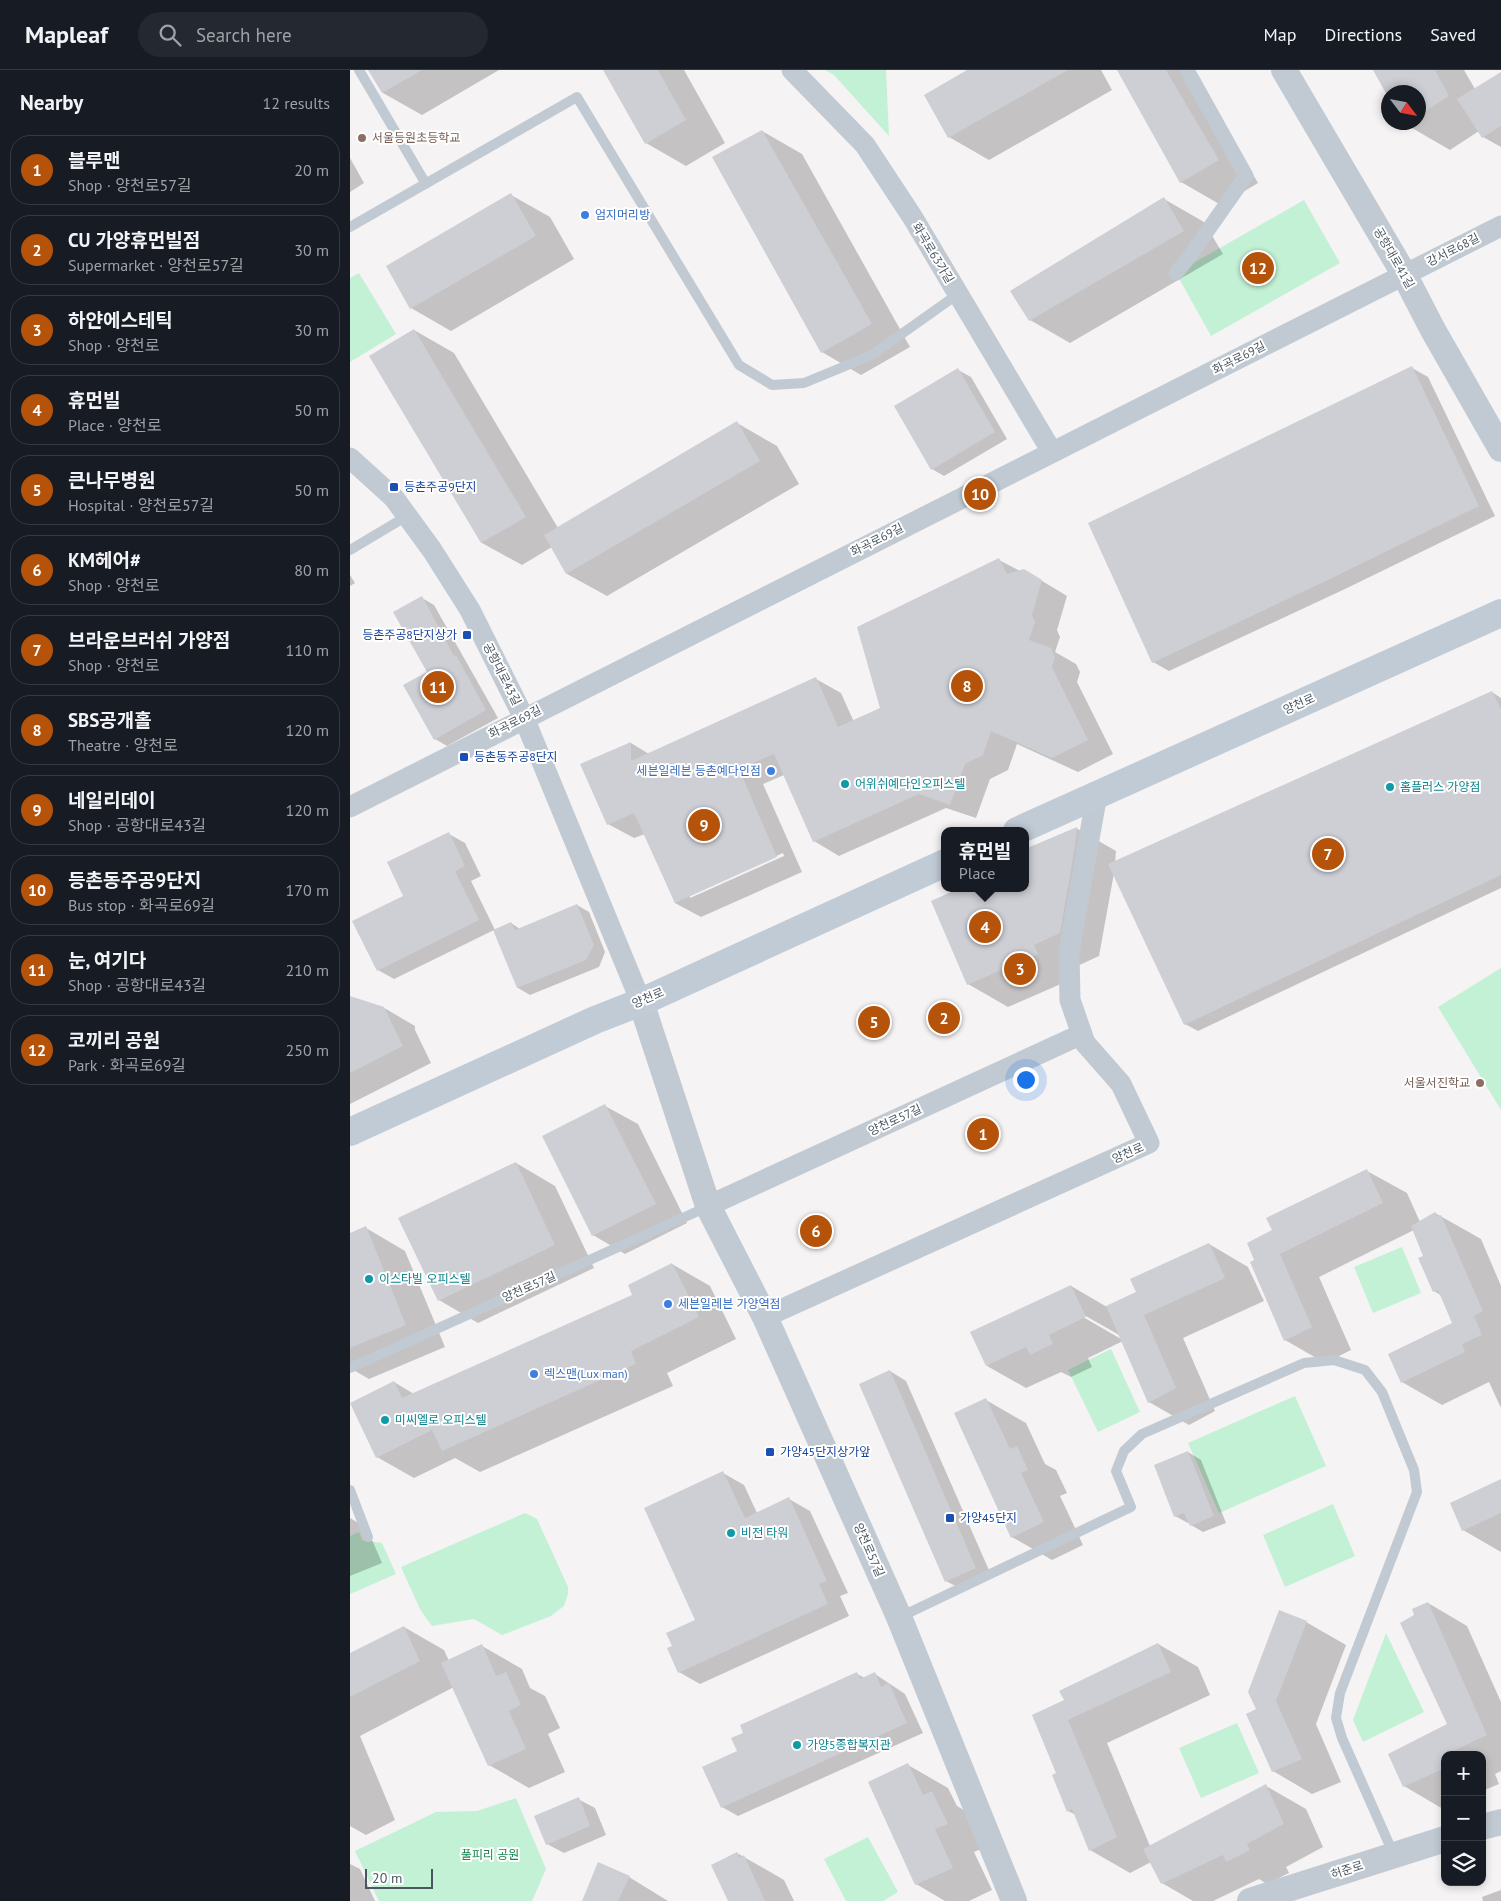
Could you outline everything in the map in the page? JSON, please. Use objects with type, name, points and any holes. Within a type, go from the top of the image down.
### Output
[{"type":"main road","name":"양천로","points":[[1026,827],[1501,613]]},
{"type":"main road","name":"양천로","points":[[350,1132],[595,1020],[641,1002],[941,866]]},
{"type":"street","name":"화곡로63가길","points":[[792,70],[864,145],[913,218],[1052,452]]},
{"type":"street","points":[[1176,273],[1246,176],[1187,70]]},
{"type":"street","name":"공항대로41길","points":[[1284,70],[1404,274],[1433,330],[1501,449]]},
{"type":"street","name":"강서로68길","points":[[1404,274],[1501,226]]},
{"type":"street","name":"화곡로69길","points":[[350,806],[1404,274]]},
{"type":"street","name":"공항대로43길","points":[[350,458],[394,498],[432,550],[470,610],[524,718],[641,1002]]},
{"type":"street","name":"양천로","points":[[765,1317],[1149,1143],[1121,1084],[1085,1043],[1070,1000],[1069,952],[1097,794]]},
{"type":"street","name":"양천로57길","points":[[641,1002],[708,1206],[765,1317],[899,1617],[1014,1901]]},
{"type":"street","name":"양천로57길","points":[[708,1206],[1082,1034]]},
{"type":"street","points":[[1486,1826],[1501,1822]]},
{"type":"street","name":"허준로","points":[[1250,1901],[1441,1840]]},
{"type":"lane","points":[[359,70],[426,184]]},
{"type":"lane","points":[[350,227],[577,97],[739,366],[772,384],[804,383],[872,355],[958,294]]},
{"type":"lane","points":[[350,550],[407,516]]},
{"type":"lane","name":"양천로57길","points":[[350,1368],[708,1206]]},
{"type":"lane","points":[[899,1617],[1131,1507],[1116,1471],[1124,1451],[1142,1434],[1304,1363],[1334,1360],[1365,1370],[1386,1400],[1414,1470],[1417,1492],[1340,1693],[1336,1718],[1342,1738],[1394,1855]]},
{"type":"lane","points":[[350,1490],[368,1537]]},
{"type":"green space","points":[[825,70],[886,70],[889,136],[834,75]]},
{"type":"green space","points":[[1304,200],[1340,263],[1211,336],[1176,273]]},
{"type":"green space","points":[[359,273],[396,334],[350,362],[350,278]]},
{"type":"green space","points":[[1501,968],[1501,1110],[1438,1007]]},
{"type":"green space","points":[[1402,1247],[1421,1293],[1373,1313],[1354,1267]]},
{"type":"green space","points":[[1111,1349],[1140,1412],[1098,1432],[1068,1370]]},
{"type":"green space","points":[[1295,1396],[1326,1466],[1219,1513],[1188,1443]]},
{"type":"green space","points":[[1333,1504],[1355,1556],[1285,1587],[1263,1535]]},
{"type":"green space","points":[[525,1513],[537,1519],[568,1587],[564,1606],[551,1616],[502,1635],[474,1619],[432,1626],[421,1611],[401,1567]]},
{"type":"green space","points":[[359,1532],[362,1540],[382,1543],[396,1574],[350,1594],[350,1536]]},
{"type":"green space","points":[[1386,1633],[1424,1712],[1363,1742],[1353,1720]]},
{"type":"green space","points":[[1237,1723],[1259,1773],[1201,1798],[1179,1748]]},
{"type":"green space","name":"풀피리 공원","points":[[516,1798],[546,1869],[532,1901],[379,1901],[355,1851],[436,1812],[477,1811]]},
{"type":"green space","points":[[868,1837],[898,1892],[883,1901],[846,1901],[824,1859]]},
{"type":"building","points":[[368,70],[422,70],[382,93]]},
{"type":"building","points":[[603,70],[658,70],[686,120],[645,144]]},
{"type":"building","points":[[967,70],[1068,70],[948,138],[924,95]]},
{"type":"building","points":[[1117,70],[1166,70],[1219,160],[1180,183]]},
{"type":"building","points":[[1373,70],[1435,70],[1449,96],[1426,111],[1426,85],[1381,85]]},
{"type":"building","points":[[1501,72],[1501,126],[1482,138],[1457,99]]},
{"type":"building","points":[[762,130],[872,324],[821,353],[712,157]]},
{"type":"building","points":[[511,193],[536,236],[410,309],[386,266]]},
{"type":"building","points":[[1164,197],[1184,231],[1029,321],[1010,291]]},
{"type":"building","points":[[414,329],[526,517],[481,543],[369,356]]},
{"type":"building","points":[[1412,366],[1479,506],[1152,663],[1088,523]]},
{"type":"building","points":[[958,368],[995,432],[931,470],[894,406]]},
{"type":"building","points":[[737,421],[760,461],[566,574],[544,535]]},
{"type":"building","points":[[999,558],[1007,574],[1024,569],[1042,580],[1032,615],[1035,622],[1029,640],[1051,648],[1055,657],[1052,667],[1088,740],[1052,758],[991,731],[983,755],[965,764],[950,805],[919,794],[813,842],[774,754],[739,769],[777,857],[675,903],[634,813],[607,825],[580,764],[631,742],[631,761],[816,677],[838,727],[880,708],[857,627]]},
{"type":"building","points":[[422,596],[486,710],[434,740],[403,685],[427,672],[393,612]]},
{"type":"building","name":"홈플러스 가양점","points":[[1492,691],[1501,709],[1501,875],[1184,1025],[1108,864]]},
{"type":"building","points":[[1077,827],[1060,933],[1034,945],[1038,954],[967,985],[931,901],[951,892],[1029,892],[1029,847]]},
{"type":"building","points":[[449,832],[465,866],[455,871],[479,920],[377,971],[352,921],[403,896],[387,862]]},
{"type":"building","points":[[577,904],[594,945],[586,960],[517,988],[493,930],[511,922],[515,930]]},
{"type":"building","points":[[350,996],[384,1007],[403,1046],[350,1073]]},
{"type":"building","points":[[605,1104],[656,1204],[592,1236],[542,1136]]},
{"type":"building","points":[[516,1162],[555,1245],[438,1301],[398,1218]]},
{"type":"building","points":[[1367,1169],[1383,1203],[1280,1254],[1312,1327],[1284,1341],[1250,1262],[1254,1260],[1247,1243],[1272,1230],[1266,1218]]},
{"type":"building","points":[[1435,1212],[1437,1217],[1441,1215],[1483,1311],[1474,1316],[1482,1335],[1462,1344],[1465,1352],[1401,1383],[1388,1354],[1452,1323],[1438,1290],[1433,1292],[1418,1258],[1423,1256],[1411,1226]]},
{"type":"building","name":"이스타빌 오피스텔","points":[[366,1226],[406,1325],[350,1348],[350,1233]]},
{"type":"building","points":[[1209,1243],[1225,1278],[1144,1315],[1176,1388],[1148,1403],[1106,1306],[1136,1292],[1130,1279]]},
{"type":"building","points":[[672,1263],[699,1317],[631,1351],[636,1364],[442,1451],[432,1430],[376,1458],[350,1403],[394,1381],[402,1398],[632,1295],[628,1285]]},
{"type":"building","points":[[1071,1285],[1086,1317],[1049,1335],[1053,1344],[1030,1355],[1026,1347],[986,1366],[970,1332]]},
{"type":"building","points":[[890,1370],[976,1568],[945,1582],[859,1384]]},
{"type":"building","points":[[986,1398],[1010,1449],[1017,1446],[1028,1470],[1021,1473],[1044,1522],[1011,1538],[954,1413]]},
{"type":"building","points":[[1188,1451],[1214,1516],[1190,1526],[1184,1513],[1174,1517],[1154,1465]]},
{"type":"building","points":[[723,1471],[745,1518],[789,1497],[827,1581],[819,1584],[828,1604],[678,1673],[667,1648],[672,1646],[666,1633],[695,1620],[644,1508]]},
{"type":"building","points":[[1501,1479],[1501,1513],[1462,1531],[1450,1503]]},
{"type":"building","points":[[1428,1602],[1487,1735],[1453,1751],[1441,1751],[1441,1770],[1403,1787],[1388,1754],[1447,1724],[1400,1623],[1414,1615],[1412,1609]]},
{"type":"building","points":[[1279,1610],[1307,1621],[1276,1701],[1302,1759],[1272,1772],[1246,1714],[1256,1709],[1248,1692]]},
{"type":"building","points":[[404,1626],[420,1661],[350,1697],[350,1653]]},
{"type":"building","points":[[1158,1643],[1171,1672],[1068,1720],[1117,1837],[1089,1851],[1072,1809],[1067,1812],[1052,1775],[1056,1773],[1032,1715],[1064,1700],[1059,1691]]},
{"type":"building","points":[[482,1644],[496,1676],[506,1672],[521,1705],[509,1711],[526,1749],[488,1766],[441,1663]]},
{"type":"building","name":"가양5종합복지관","points":[[857,1672],[860,1679],[875,1672],[881,1687],[889,1683],[907,1723],[721,1808],[702,1767],[737,1751],[731,1738],[743,1733],[740,1725]]},
{"type":"building","points":[[908,1763],[923,1795],[932,1791],[948,1824],[935,1829],[953,1868],[915,1885],[868,1782]]},
{"type":"building","points":[[1266,1784],[1284,1824],[1247,1844],[1250,1850],[1226,1862],[1223,1855],[1161,1884],[1143,1849]]},
{"type":"building","points":[[579,1797],[590,1826],[546,1845],[534,1816]]},
{"type":"building","points":[[737,1852],[740,1858],[744,1855],[765,1901],[728,1901],[711,1865]]},
{"type":"building","points":[[598,1862],[630,1876],[618,1901],[582,1901]]},
{"type":"place","name":"서울등원초등학교","points":[[362,138]]},
{"type":"place","name":"엄지머리방","points":[[585,215]]},
{"type":"place","name":"코끼리 공원","points":[[1258,268]]},
{"type":"place","name":"등촌주공9단지","points":[[394,487]]},
{"type":"place","name":"등촌동주공9단지","points":[[980,494]]},
{"type":"place","name":"등촌주공8단지상가","points":[[467,635]]},
{"type":"place","name":"SBS공개홀","points":[[967,686]]},
{"type":"place","name":"눈, 여기다","points":[[438,687]]},
{"type":"place","name":"등촌동주공8단지","points":[[464,757]]},
{"type":"place","name":"세븐일레븐 등촌예다인점","points":[[771,771]]},
{"type":"place","name":"어위쉬예다인오피스텔","points":[[845,784]]},
{"type":"place","name":"홈플러스 가양점","points":[[1390,787]]},
{"type":"place","name":"네일리데이","points":[[704,825]]},
{"type":"place","name":"브라운브러쉬 가양점","points":[[1328,854]]},
{"type":"place","name":"휴먼빌","points":[[985,927]]},
{"type":"place","name":"하얀에스테틱","points":[[1020,969]]},
{"type":"place","name":"CU 가양휴먼빌점","points":[[944,1018]]},
{"type":"place","name":"큰나무병원","points":[[874,1022]]},
{"type":"place","name":"서울서진학교","points":[[1480,1083]]},
{"type":"place","name":"블루맨","points":[[983,1134]]},
{"type":"place","name":"KM헤어#","points":[[816,1231]]},
{"type":"place","name":"이스타빌 오피스텔","points":[[369,1279]]},
{"type":"place","name":"세븐일레븐 가양역점","points":[[668,1304]]},
{"type":"place","name":"렉스맨(Lux man)","points":[[534,1374]]},
{"type":"place","name":"미씨엘로 오피스텔","points":[[385,1420]]},
{"type":"place","name":"가양45단지상가앞","points":[[770,1452]]},
{"type":"place","name":"가양45단지","points":[[950,1518]]},
{"type":"place","name":"비전 타워","points":[[731,1533]]},
{"type":"place","name":"가양5종합복지관","points":[[797,1745]]}]
